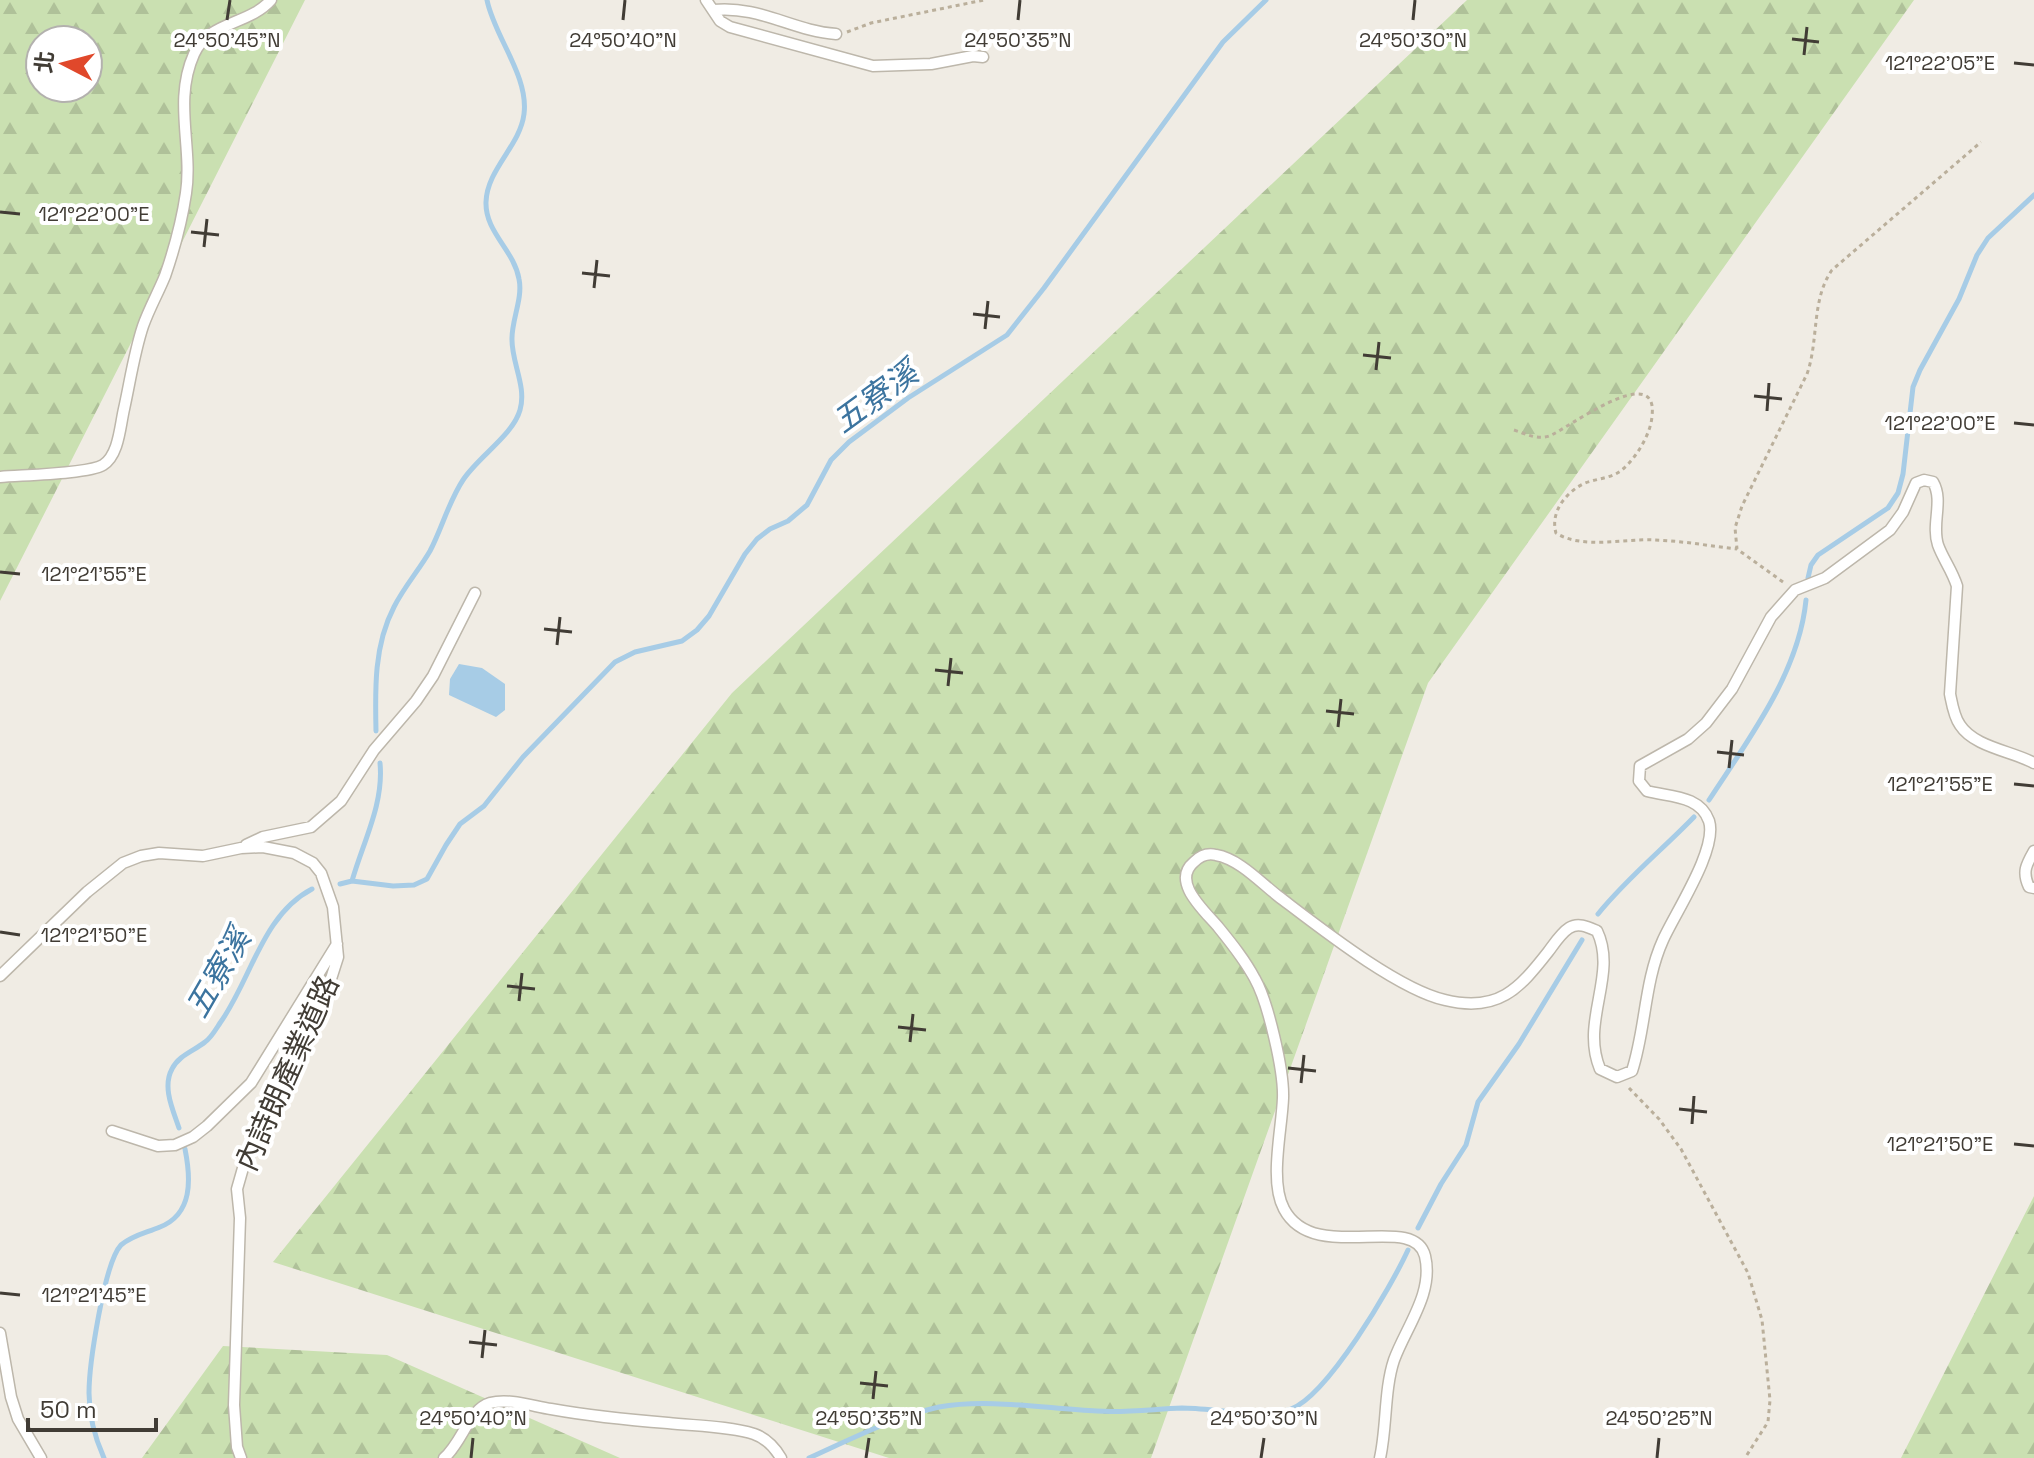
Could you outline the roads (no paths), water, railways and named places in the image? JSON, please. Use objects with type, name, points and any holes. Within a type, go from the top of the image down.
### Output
[{"type":"lane","points":[[0,477],[95,468],[109,459],[119,433],[137,347],[170,261],[186,194],[188,176],[183,126],[192,56],[210,34],[226,24],[255,14],[271,0]]},
{"type":"lane","points":[[706,0],[720,21],[730,27],[873,66],[931,64],[983,57]]},
{"type":"lane","points":[[713,10],[731,8],[778,17],[820,33],[836,34]]},
{"type":"lane","points":[[1380,1458],[1393,1365],[1425,1291],[1428,1272],[1424,1252],[1418,1243],[1403,1236],[1318,1236],[1297,1225],[1283,1208],[1277,1177],[1283,1096],[1281,1067],[1257,982],[1240,954],[1192,897],[1185,879],[1190,864],[1201,856],[1216,855],[1235,863],[1304,916],[1382,969],[1415,990],[1445,1001],[1471,1003],[1500,999],[1522,984],[1569,927],[1582,925],[1597,931],[1604,946],[1593,1026],[1593,1052],[1600,1069],[1617,1077],[1632,1071],[1638,1052],[1647,989],[1658,953],[1700,869],[1709,840],[1710,823],[1700,805],[1683,798],[1647,791],[1639,781],[1640,766],[1688,739],[1706,723],[1732,689],[1771,617],[1795,590],[1825,578],[1890,530],[1903,512],[1916,483],[1924,480],[1933,482],[1938,490],[1935,526],[1938,546],[1952,569],[1957,586],[1950,694],[1959,725],[1972,737],[2034,763]]},
{"type":"lane","points":[[241,848],[263,837],[311,827],[341,801],[374,750],[433,676],[475,593]]},
{"type":"lane","name":"內詩朗產業道路","points":[[0,976],[87,892],[123,863],[159,853],[203,856],[263,847],[294,853],[313,863],[321,873],[328,892],[338,957],[330,982],[279,1096],[262,1122],[241,1169],[237,1189],[240,1218],[234,1405],[237,1447],[241,1458]]},
{"type":"lane","points":[[2034,851],[2024,877],[2029,887],[2034,888]]},
{"type":"lane","points":[[112,1131],[158,1146],[175,1145],[207,1126],[251,1083],[338,943]]},
{"type":"lane","points":[[0,1333],[18,1419],[41,1458]]},
{"type":"lane","points":[[444,1458],[459,1444],[468,1423],[480,1408],[492,1402],[513,1402],[607,1417],[756,1434],[775,1448],[781,1458]]},
{"type":"water","points":[[459,664],[482,668],[505,684],[505,710],[496,717],[449,695],[450,679]]},
{"type":"waterway","points":[[376,731],[377,668],[387,622],[430,551],[463,480],[510,428],[522,401],[512,338],[520,294],[519,279],[512,259],[490,223],[486,202],[492,179],[517,137],[524,114],[524,100],[516,71],[487,0]]},
{"type":"waterway","name":"五寮溪","points":[[340,884],[352,881],[414,885],[427,879],[460,824],[484,806],[523,757],[615,662],[635,652],[682,641],[697,630],[757,539],[788,521],[807,505],[831,460],[849,442],[908,398],[1007,335],[1223,42],[1266,0]]},
{"type":"waterway","points":[[1808,578],[1811,565],[1818,555],[1888,508],[1898,493],[1913,387],[1920,370],[1988,238],[2034,195]]},
{"type":"waterway","points":[[1709,800],[1755,730],[1783,680],[1801,627],[1806,600]]},
{"type":"waterway","points":[[352,881],[376,808],[380,763]]},
{"type":"waterway","points":[[1598,914],[1694,817]]},
{"type":"waterway","name":"五寮溪","points":[[179,1128],[168,1091],[172,1069],[211,1036],[231,1006],[269,931],[295,900],[312,889]]},
{"type":"waterway","points":[[1418,1228],[1466,1145],[1478,1102],[1519,1044],[1582,940]]},
{"type":"waterway","name":"五寮溪","points":[[104,1458],[93,1426],[89,1393],[103,1293],[121,1245],[160,1227],[179,1214],[187,1194],[185,1149]]},
{"type":"waterway","points":[[809,1458],[906,1417],[958,1405],[998,1404],[1108,1411],[1182,1408],[1267,1413],[1291,1409],[1306,1400],[1340,1362],[1373,1313],[1408,1250]]}]
